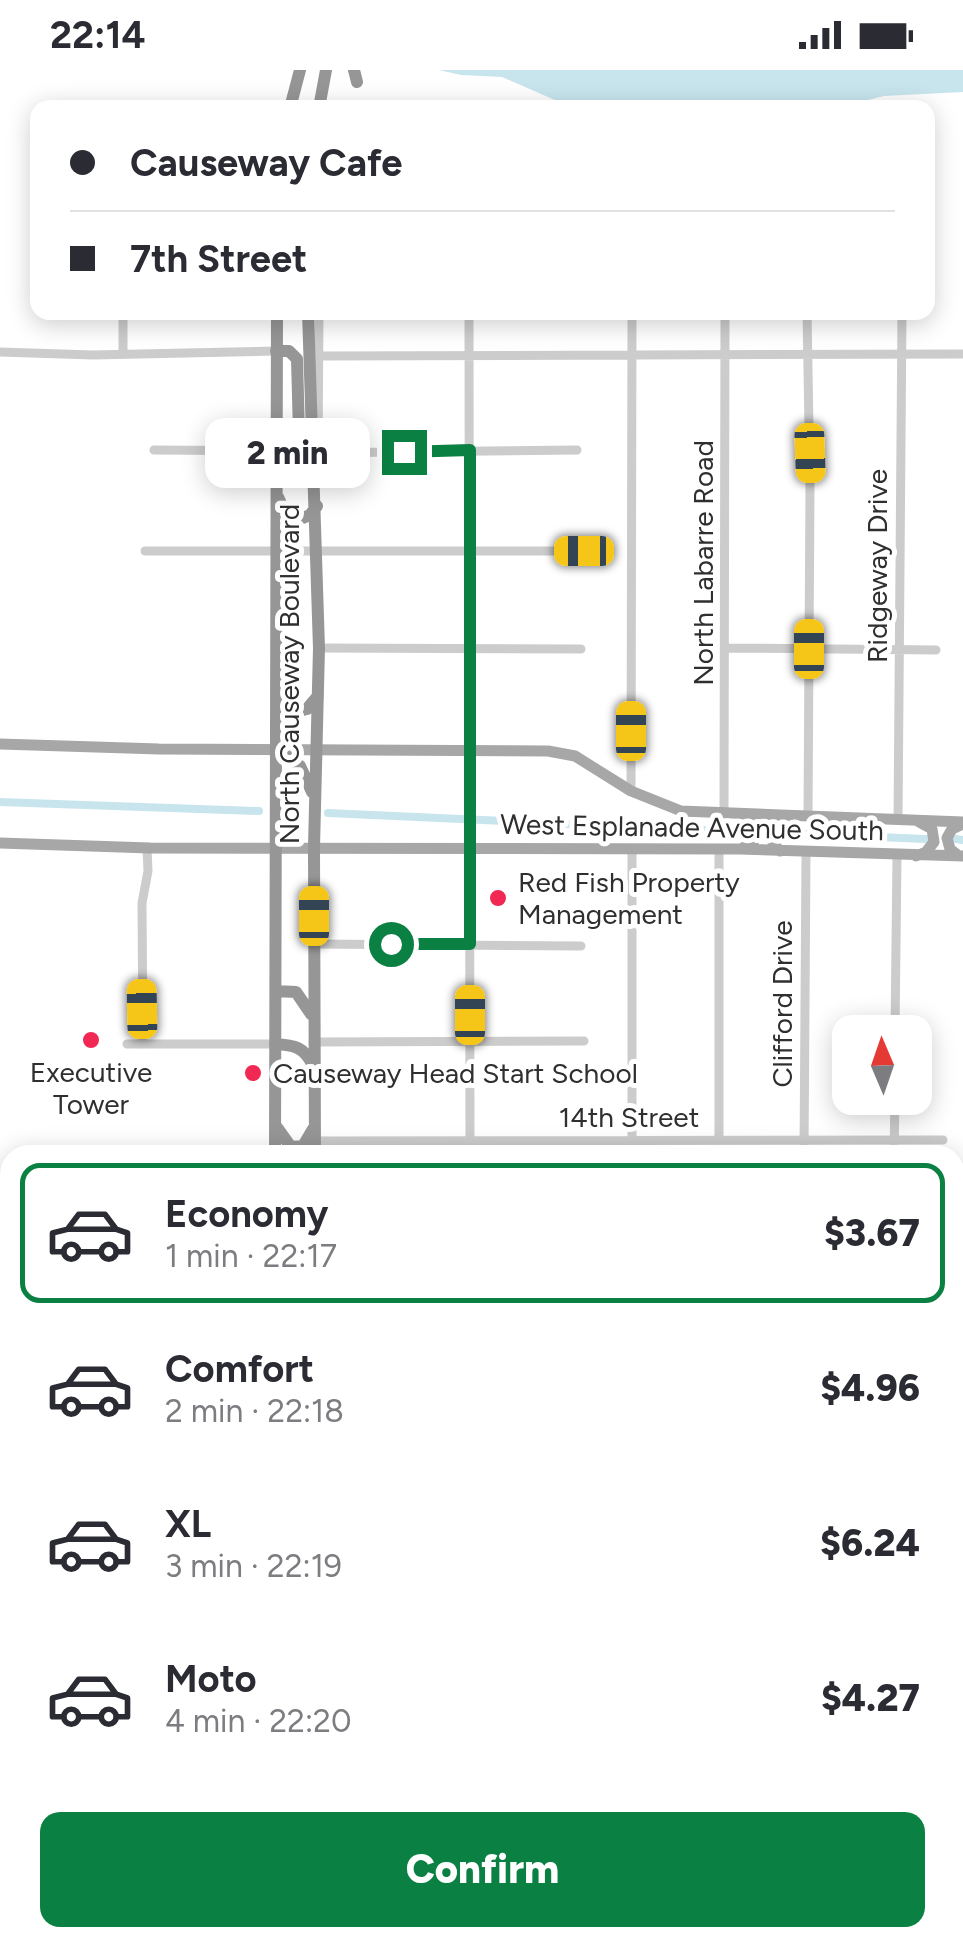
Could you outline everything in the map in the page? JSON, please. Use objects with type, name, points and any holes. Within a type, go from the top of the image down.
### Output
[{"type":"highway","points":[[292,100],[300,70]]},
{"type":"highway","points":[[320,100],[326,70]]},
{"type":"highway","name":"North Causeway Boulevard","points":[[274,1145],[277,320]]},
{"type":"highway","name":"North Causeway Boulevard","points":[[308,320],[319,648],[314,847],[315,1145]]},
{"type":"highway","points":[[276,350],[289,350],[296,359],[300,433],[314,453]]},
{"type":"highway","points":[[277,495],[291,518],[303,519],[316,500]]},
{"type":"highway","points":[[277,696],[300,711],[308,709],[319,695]]},
{"type":"highway","points":[[277,750],[300,766],[315,798]]},
{"type":"highway","points":[[276,992],[296,992],[313,1016]]},
{"type":"highway","points":[[275,1044],[304,1050],[314,1068]]},
{"type":"highway","points":[[274,1124],[286,1145]]},
{"type":"highway","points":[[301,1145],[315,1124]]},
{"type":"main road","points":[[0,744],[548,751],[576,756],[632,790],[681,811],[963,823]]},
{"type":"main road","points":[[739,849],[754,841],[756,835],[751,819],[741,815]]},
{"type":"main road","points":[[780,851],[769,833],[772,826],[787,816]]},
{"type":"main road","points":[[916,820],[932,830],[934,836],[930,848],[916,856]]},
{"type":"main road","points":[[961,856],[950,849],[947,838],[952,828],[963,823]]},
{"type":"main road","name":"West Esplanade Avenue South","points":[[0,842],[147,848],[470,842],[961,856]]},
{"type":"street","points":[[123,320],[123,352]]},
{"type":"street","points":[[319,320],[314,453],[577,450]]},
{"type":"street","points":[[469,320],[470,1145]]},
{"type":"street","points":[[632,320],[632,790]]},
{"type":"street","name":"North Labarre Road","points":[[724,320],[724,814]]},
{"type":"street","points":[[807,320],[808,817]]},
{"type":"street","name":"Ridgeway Drive","points":[[898,820],[902,320]]},
{"type":"street","points":[[0,352],[276,350]]},
{"type":"street","points":[[319,356],[963,354]]},
{"type":"street","points":[[154,450],[278,451]]},
{"type":"street","points":[[145,551],[584,551]]},
{"type":"street","points":[[319,648],[581,649]]},
{"type":"street","points":[[726,648],[936,650]]},
{"type":"street","points":[[143,1044],[142,903],[148,871],[147,848]]},
{"type":"street","points":[[632,849],[632,1145]]},
{"type":"street","points":[[719,850],[719,1145]]},
{"type":"street","name":"Clifford Drive","points":[[804,1145],[806,854]]},
{"type":"street","points":[[895,1015],[897,856]]},
{"type":"street","points":[[314,944],[581,946]]},
{"type":"street","points":[[313,1042],[584,1042]]},
{"type":"street","points":[[127,1044],[275,1044]]},
{"type":"street","points":[[894,1145],[895,1115]]},
{"type":"street","name":"14th Street","points":[[381,1145],[470,1141],[943,1140]]},
{"type":"water","points":[[439,70],[963,70],[963,92],[868,100],[555,100],[502,77]]},
{"type":"waterway","points":[[0,802],[259,811]]},
{"type":"waterway","points":[[328,813],[748,832]]},
{"type":"waterway","points":[[778,833],[926,839]]},
{"type":"waterway","points":[[956,839],[963,840]]},
{"type":"place","name":"Red Fish Property Management","points":[[498,898]]},
{"type":"place","name":"Executive Tower","points":[[91,1040]]},
{"type":"place","name":"Causeway Head Start School","points":[[253,1073]]},
{"type":"route","points":[[391,944],[470,944],[470,450],[404,452]]}]
